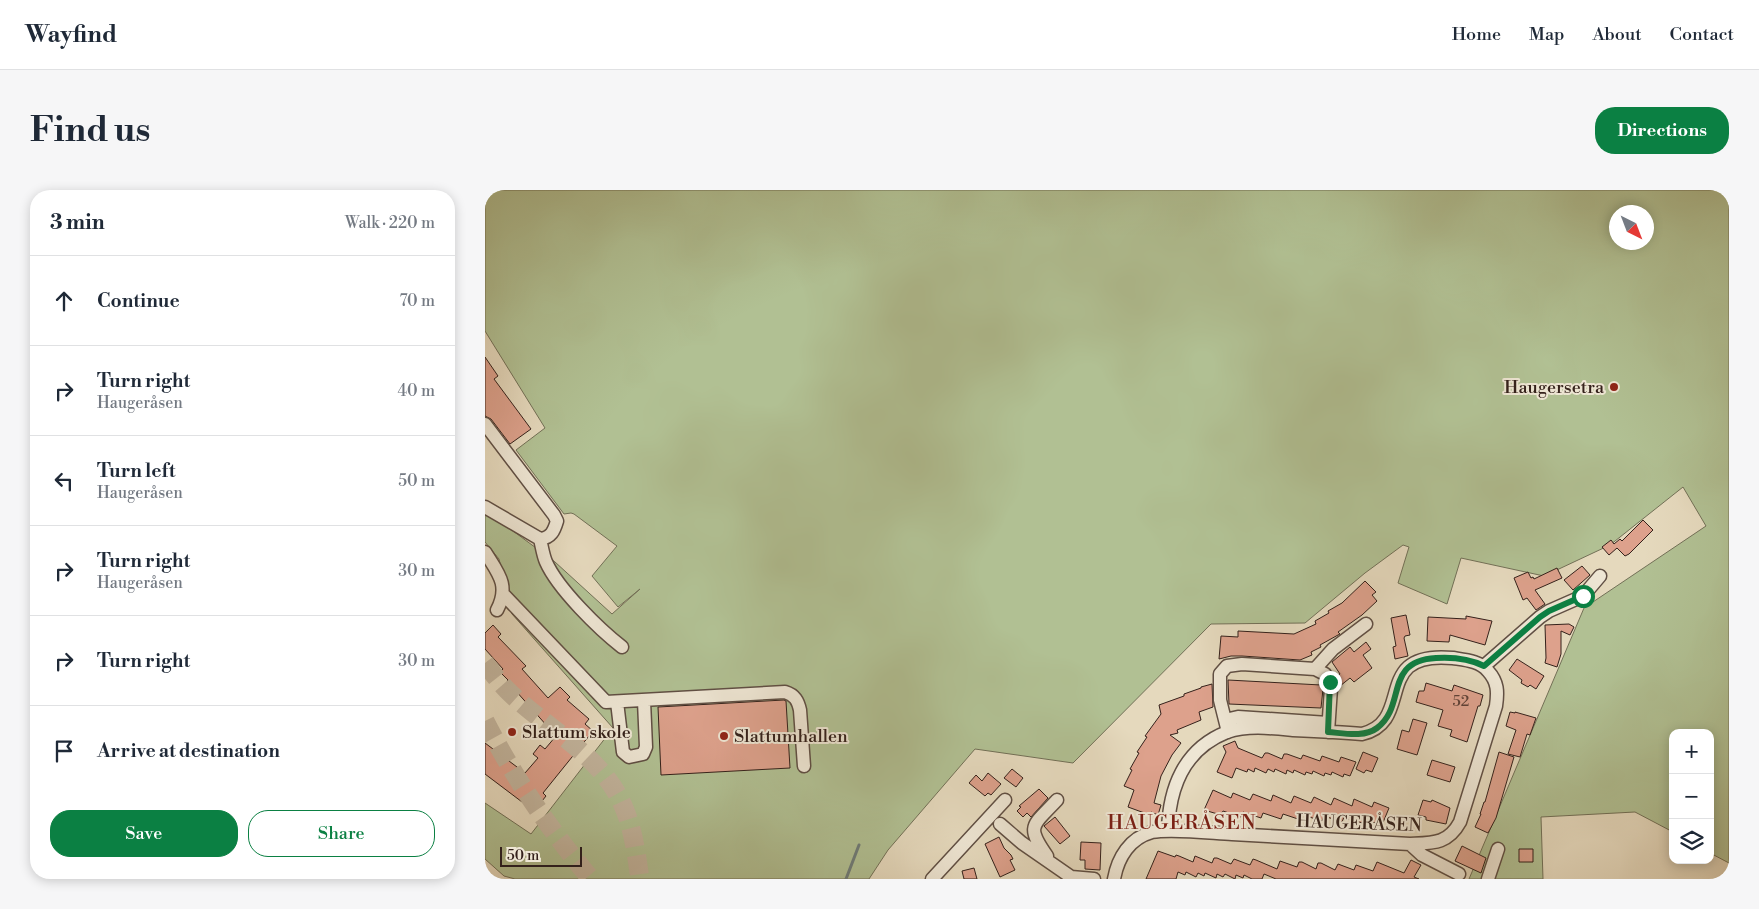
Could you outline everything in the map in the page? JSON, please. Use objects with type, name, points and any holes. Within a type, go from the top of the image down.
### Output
[{"type":"street","points":[[485,424],[557,521],[554,532],[540,539]]},
{"type":"street","points":[[485,507],[540,539],[547,562],[558,581],[593,622],[622,647]]},
{"type":"street","points":[[485,552],[501,578],[503,599],[497,610]]},
{"type":"street","points":[[1168,831],[1175,786],[1181,772],[1196,751],[1227,726],[1245,728],[1328,727],[1362,734],[1377,728],[1384,721],[1390,710],[1401,676],[1416,661],[1442,657],[1476,662],[1484,666],[1540,617],[1583,596],[1600,576]]},
{"type":"street","points":[[503,594],[605,702],[785,692],[791,694],[799,703],[805,766]]},
{"type":"street","points":[[1315,669],[1333,649],[1367,624]]},
{"type":"street","points":[[1227,726],[1221,706],[1219,679],[1223,669],[1227,666],[1242,664],[1315,669],[1325,674],[1330,682],[1328,727]]},
{"type":"street","name":"HAUGERÅSEN","points":[[1114,879],[1120,858],[1128,846],[1138,838],[1153,832],[1168,831],[1410,844],[1434,843],[1443,840],[1455,830],[1460,822],[1496,706],[1498,693],[1496,683],[1484,666]]},
{"type":"street","points":[[617,702],[623,752],[629,757],[643,754],[646,747],[644,701]]},
{"type":"street","points":[[932,879],[1005,800]]},
{"type":"street","points":[[1051,862],[1036,840],[1033,832],[1034,826],[1057,800]]},
{"type":"street","points":[[1000,824],[1022,843],[1071,877],[1094,879]]},
{"type":"street","points":[[1410,844],[1422,855],[1459,874]]},
{"type":"street","points":[[1488,879],[1498,849]]},
{"type":"green space","points":[[485,190],[1729,190],[1729,863],[1714,855],[1714,729],[1669,729],[1669,830],[1635,812],[1541,817],[1543,879],[1469,879],[1584,608],[1706,526],[1683,487],[1610,545],[1544,576],[1461,558],[1447,604],[1398,583],[1409,547],[1403,545],[1365,573],[1305,623],[1211,624],[1073,763],[975,749],[888,850],[869,879],[515,879],[504,876],[485,859],[485,803],[531,834],[613,728],[512,614],[499,559],[485,542],[485,514],[509,528],[555,562],[612,614],[640,589],[618,607],[592,576],[617,546],[574,514],[564,514],[516,450],[545,428],[485,331]]},
{"type":"building","points":[[485,357],[498,376],[494,379],[531,429],[510,444],[491,419],[485,416]]},
{"type":"building","points":[[1643,520],[1653,530],[1629,554],[1625,556],[1617,548],[1609,555],[1602,547],[1611,540],[1614,544],[1620,539],[1622,541]]},
{"type":"building","points":[[1582,566],[1590,575],[1573,590],[1564,580]]},
{"type":"building","points":[[1557,568],[1562,578],[1535,590],[1545,604],[1536,610],[1527,598],[1523,600],[1514,578],[1528,572],[1531,578],[1533,577],[1534,579]]},
{"type":"building","points":[[1365,581],[1376,592],[1372,595],[1377,601],[1362,615],[1338,632],[1340,634],[1311,652],[1312,655],[1300,660],[1242,656],[1219,659],[1221,636],[1238,637],[1238,631],[1294,634],[1316,624],[1315,621],[1342,603]]},
{"type":"building","points":[[1406,615],[1410,635],[1404,638],[1408,656],[1395,659],[1393,647],[1396,646],[1391,618]]},
{"type":"building","points":[[1466,616],[1492,621],[1485,645],[1450,635],[1449,642],[1427,641],[1428,617],[1466,619]]},
{"type":"building","points":[[1569,624],[1574,627],[1570,635],[1561,631],[1561,654],[1557,667],[1545,663],[1545,625]]},
{"type":"building","name":"Slattum skole","points":[[493,625],[501,634],[498,637],[526,666],[522,669],[548,698],[560,687],[570,697],[567,700],[589,719],[585,724],[593,731],[543,793],[546,796],[534,811],[485,774],[485,743],[525,773],[538,758],[533,754],[540,745],[545,749],[556,736],[507,681],[500,672],[503,669],[485,649],[485,633]]},
{"type":"building","points":[[1366,642],[1371,649],[1363,655],[1372,668],[1354,682],[1350,678],[1340,686],[1335,677],[1340,674],[1332,662],[1350,647],[1354,652]]},
{"type":"building","points":[[1517,659],[1544,676],[1536,689],[1521,683],[1522,680],[1509,670]]},
{"type":"building","points":[[1228,680],[1321,685],[1323,689],[1321,708],[1229,704]]},
{"type":"building","points":[[1426,683],[1452,691],[1454,685],[1483,695],[1467,742],[1450,736],[1452,730],[1438,726],[1443,710],[1416,702],[1419,691],[1424,691]]},
{"type":"building","points":[[1212,684],[1213,707],[1199,712],[1201,720],[1177,730],[1178,733],[1170,735],[1181,743],[1161,776],[1154,803],[1161,805],[1158,815],[1151,812],[1150,815],[1128,807],[1134,790],[1124,786],[1132,770],[1130,769],[1139,753],[1137,752],[1147,737],[1145,736],[1161,714],[1159,705]]},
{"type":"building","name":"Slattumhallen","points":[[786,701],[790,768],[661,775],[658,707]]},
{"type":"building","points":[[1510,712],[1536,718],[1530,735],[1527,734],[1520,757],[1508,754],[1516,730],[1506,726]]},
{"type":"building","points":[[1413,719],[1427,723],[1417,755],[1397,749],[1402,730],[1409,732]]},
{"type":"building","points":[[1235,741],[1238,748],[1262,758],[1265,753],[1268,753],[1282,759],[1284,754],[1287,754],[1301,759],[1303,755],[1320,761],[1322,756],[1339,762],[1341,757],[1356,762],[1350,776],[1344,774],[1343,777],[1332,772],[1331,775],[1325,773],[1324,776],[1313,771],[1312,774],[1306,772],[1305,775],[1294,770],[1293,773],[1287,770],[1286,774],[1275,769],[1274,772],[1268,769],[1266,773],[1255,768],[1254,772],[1248,769],[1247,772],[1236,768],[1232,778],[1217,772],[1226,752],[1223,746]]},
{"type":"building","points":[[1363,752],[1378,758],[1372,772],[1366,770],[1364,773],[1356,769]]},
{"type":"building","points":[[1499,752],[1514,757],[1496,818],[1488,833],[1475,827],[1485,802]]},
{"type":"building","points":[[1432,760],[1455,767],[1450,782],[1427,775]]},
{"type":"building","points":[[1012,769],[1023,778],[1016,787],[1004,778]]},
{"type":"building","points":[[988,773],[1001,784],[991,795],[988,793],[985,796],[969,783],[976,775],[982,781]]},
{"type":"building","points":[[1039,789],[1048,798],[1031,817],[1027,813],[1023,817],[1017,811],[1021,807],[1019,806]]},
{"type":"building","points":[[1213,790],[1231,798],[1233,793],[1250,800],[1253,794],[1271,801],[1273,795],[1291,803],[1294,796],[1311,803],[1314,797],[1331,805],[1334,798],[1352,806],[1354,799],[1372,807],[1374,802],[1389,808],[1382,825],[1364,819],[1362,823],[1357,821],[1356,823],[1344,817],[1342,822],[1324,816],[1322,821],[1303,815],[1301,820],[1283,814],[1281,819],[1263,813],[1261,818],[1243,812],[1241,817],[1223,811],[1221,815],[1204,810]]},
{"type":"building","points":[[1423,800],[1431,802],[1432,800],[1450,808],[1446,824],[1426,820],[1426,817],[1418,815]]},
{"type":"building","points":[[1055,817],[1070,836],[1060,844],[1044,826]]},
{"type":"building","points":[[999,837],[1004,848],[1013,859],[1010,860],[1015,870],[1000,877],[985,844]]},
{"type":"building","points":[[1081,842],[1101,843],[1100,870],[1085,869],[1085,860],[1080,860]]},
{"type":"building","points":[[1462,846],[1486,858],[1481,873],[1455,861]]},
{"type":"building","points":[[1519,849],[1533,849],[1533,862],[1519,862]]},
{"type":"building","points":[[1158,851],[1175,857],[1176,855],[1193,862],[1195,856],[1212,863],[1214,858],[1217,858],[1231,864],[1234,859],[1250,865],[1253,859],[1277,869],[1280,861],[1297,867],[1299,862],[1302,862],[1316,869],[1318,863],[1321,863],[1335,870],[1338,864],[1354,870],[1356,865],[1373,871],[1377,862],[1404,873],[1411,860],[1421,865],[1414,877],[1419,879],[1276,879],[1264,874],[1262,879],[1252,879],[1244,875],[1243,878],[1236,875],[1235,879],[1225,874],[1223,877],[1217,874],[1216,878],[1205,873],[1204,876],[1198,873],[1196,877],[1186,872],[1185,875],[1178,872],[1176,879],[1146,879]]},
{"type":"building","points":[[974,868],[977,879],[964,879],[962,871]]},
{"type":"waterway","points":[[846,879],[859,845]]},
{"type":"tunnel","points":[[485,663],[507,690],[584,754],[611,784],[621,801],[628,820],[640,879]]},
{"type":"tunnel","points":[[485,721],[533,803],[591,879]]},
{"type":"place","name":"Haugersetra","points":[[1614,387]]},
{"type":"place","name":"Slattum skole","points":[[512,732]]},
{"type":"place","name":"Slattumhallen","points":[[724,736]]},
{"type":"district","name":"HAUGERÅSEN","points":[[1182,822]]},
{"type":"route","points":[[1330,682],[1328,732],[1362,734],[1371,732],[1384,721],[1390,710],[1401,676],[1416,661],[1442,657],[1476,662],[1484,666],[1540,617],[1583,596]]}]
